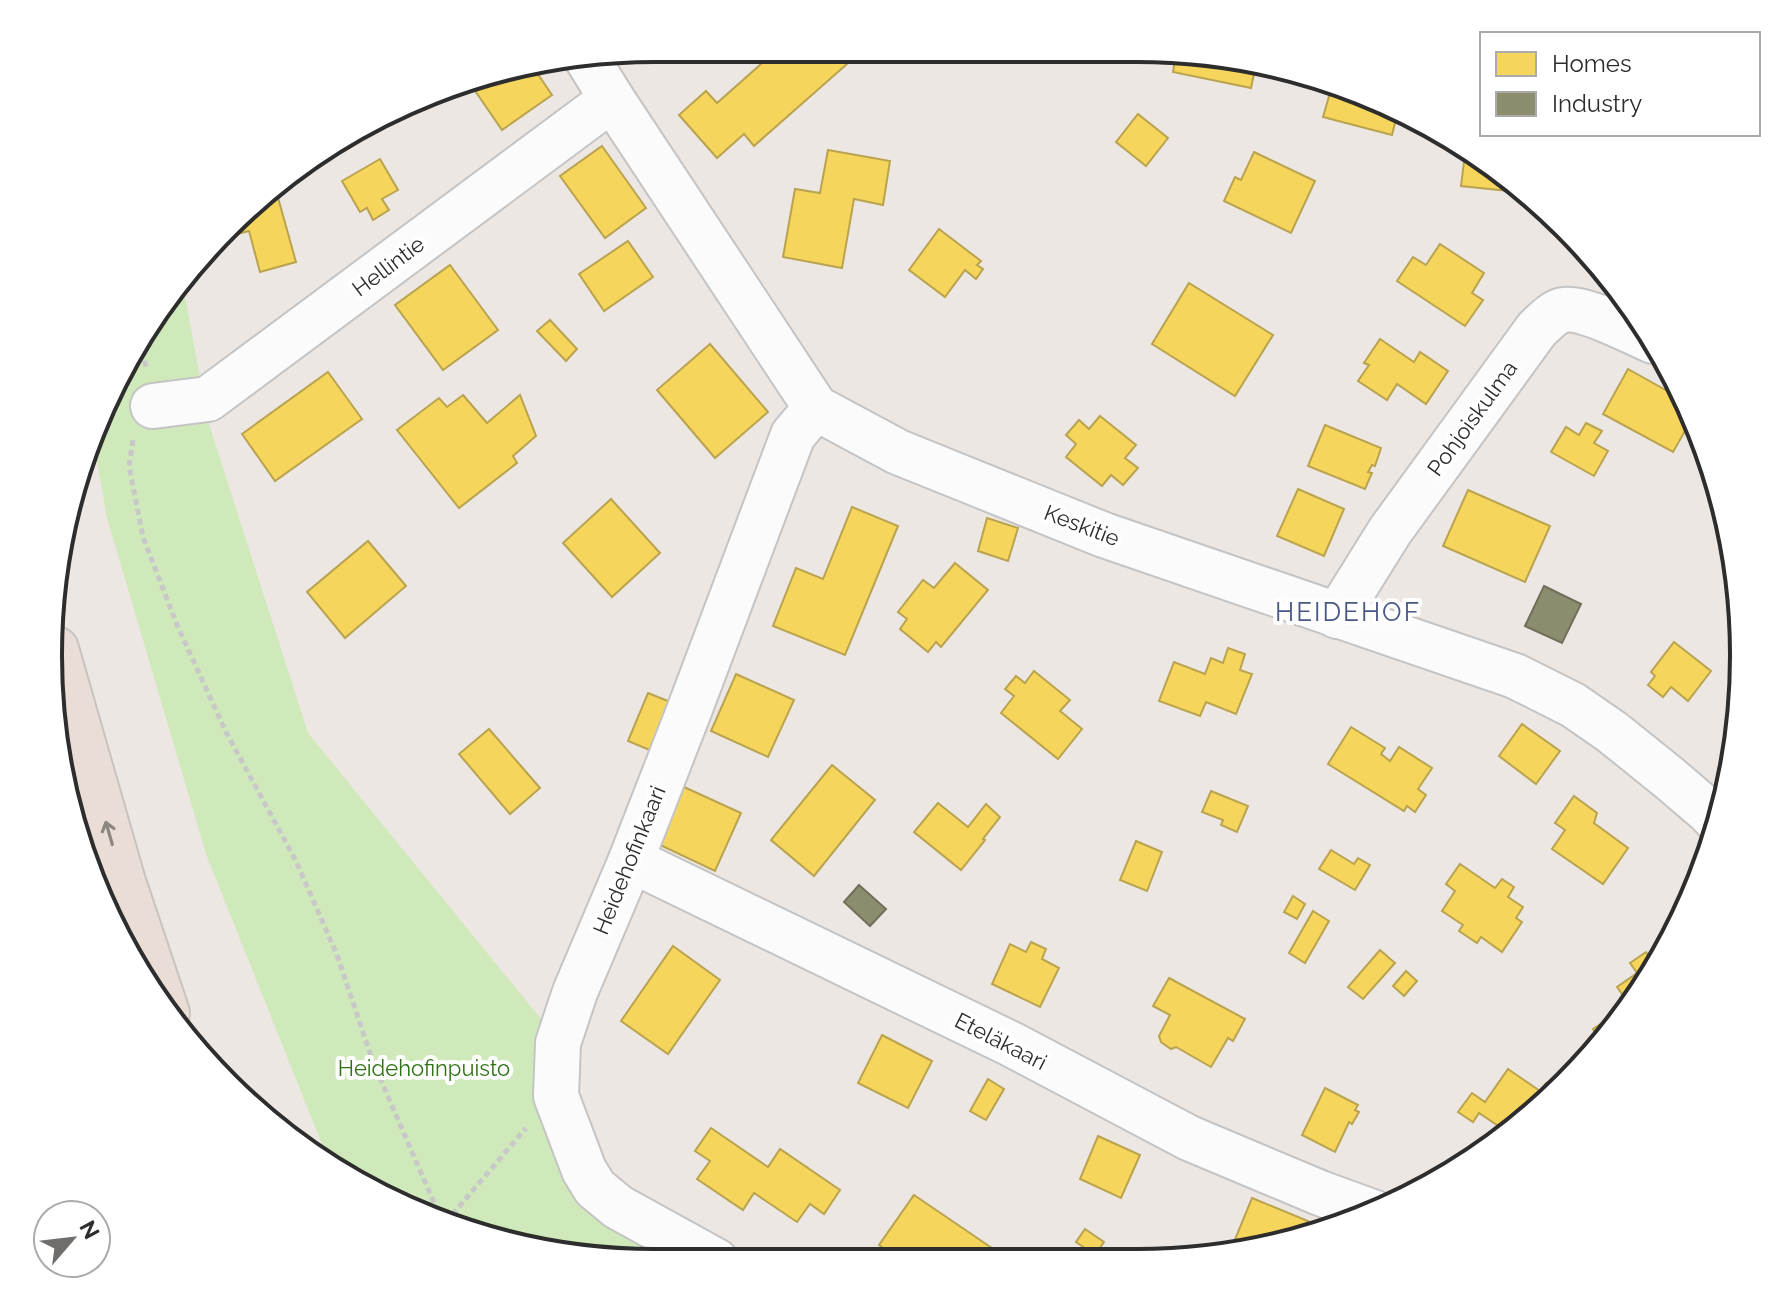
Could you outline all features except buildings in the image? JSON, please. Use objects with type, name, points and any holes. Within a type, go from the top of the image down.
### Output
[{"type":"highway","points":[[62,671],[123,882],[152,969]]},
{"type":"street","name":"Keskitie","points":[[591,66],[816,408],[898,452],[1089,529],[1515,676],[1573,705],[1612,732],[1709,814]]},
{"type":"street","name":"Hellintie","points":[[153,406],[208,399],[612,99]]},
{"type":"street","name":"Pohjoiskulma","points":[[1337,616],[1390,531],[1537,329],[1552,314],[1565,310],[1585,312],[1634,333]]},
{"type":"street","name":"Heidehofinkaari","points":[[694,1249],[618,1207],[595,1188],[584,1170],[556,1096],[558,1043],[575,992],[631,860],[793,435],[816,408]]},
{"type":"street","name":"Eteläkaari","points":[[631,860],[1011,1044],[1189,1138],[1357,1207]]},
{"type":"path","points":[[153,406],[133,439],[129,466],[143,537],[177,625],[226,732],[296,861],[337,955],[373,1062],[438,1208]]},
{"type":"path","points":[[452,1213],[556,1096]]},
{"type":"green space","name":"Heidehofinpuisto","points":[[185,294],[208,421],[308,733],[550,1030],[553,1135],[674,1249],[578,1244],[502,1229],[465,1218],[393,1188],[323,1147],[206,854],[107,518],[96,456],[123,393],[162,326]]},
{"type":"district","name":"HEIDEHOF","points":[[1348,612]]}]
